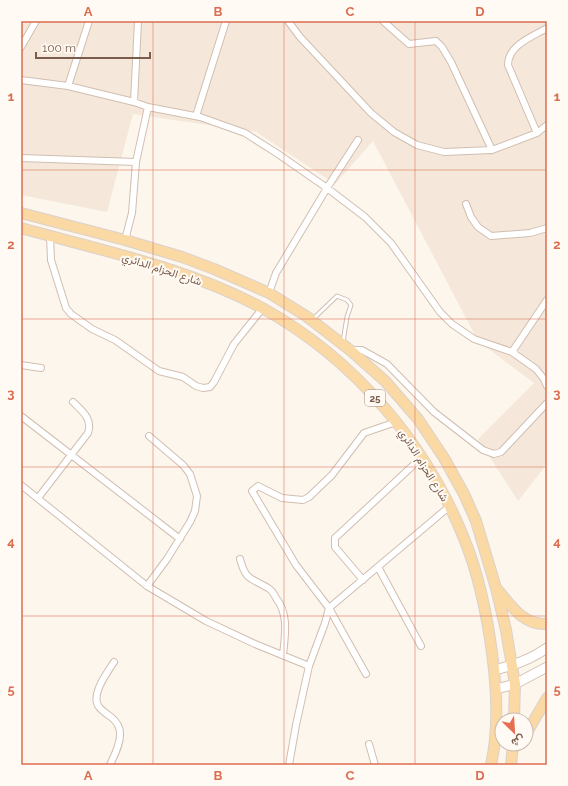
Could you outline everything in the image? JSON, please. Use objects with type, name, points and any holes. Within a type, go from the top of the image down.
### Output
[{"type":"main road","name":"شارع الحزام الدائري","points":[[21,212],[182,257],[269,293],[312,321],[346,347],[385,381],[418,419],[444,458],[464,494],[476,521],[496,588],[512,666],[515,684],[514,712]]},
{"type":"main road","name":"شارع الحزام الدائري","points":[[21,228],[180,273],[223,290],[262,309],[295,328],[348,370],[396,422],[422,457],[450,506],[466,542],[476,574],[488,621],[496,689],[495,732],[491,765]]},
{"type":"main road","points":[[496,588],[520,616],[535,623],[547,624]]},
{"type":"main road","points":[[494,670],[512,666],[537,655],[547,648]]},
{"type":"main road","points":[[496,689],[515,684],[547,667]]},
{"type":"main road","points":[[534,720],[547,698]]},
{"type":"main road","points":[[512,763],[513,752]]},
{"type":"main road","points":[[512,763],[517,752]]},
{"type":"street","points":[[21,47],[36,21]]},
{"type":"street","points":[[68,86],[89,21]]},
{"type":"street","points":[[134,102],[138,21]]},
{"type":"street","points":[[196,116],[226,21]]},
{"type":"street","points":[[288,21],[345,86],[371,113],[394,132],[417,145],[444,152],[492,150],[537,133],[547,125]]},
{"type":"street","points":[[383,21],[410,44],[436,41],[442,47],[451,62],[492,150]]},
{"type":"street","points":[[537,133],[508,65],[508,57],[516,47],[547,28]]},
{"type":"street","points":[[21,80],[68,86],[134,102],[148,107],[196,116],[245,133],[327,188],[365,217],[391,243],[440,312],[452,324],[474,339],[512,352],[536,369],[544,379],[547,386]]},
{"type":"street","points":[[125,240],[132,213],[136,162],[148,107]]},
{"type":"street","points":[[269,293],[276,273],[358,140]]},
{"type":"street","points":[[21,158],[136,162]]},
{"type":"street","points":[[466,204],[471,217],[478,228],[491,236],[530,233],[547,228]]},
{"type":"street","points":[[50,236],[51,260],[66,308],[71,314],[92,330],[115,340],[159,371],[182,377],[196,386],[203,388],[210,387],[234,344],[262,309]]},
{"type":"street","points":[[512,352],[546,304]]},
{"type":"street","points":[[346,347],[362,350],[387,364],[434,412],[483,450],[494,454],[501,452],[547,403]]},
{"type":"street","points":[[21,365],[41,368]]},
{"type":"street","points":[[38,498],[88,433],[90,427],[85,415],[73,402]]},
{"type":"street","points":[[21,416],[180,539]]},
{"type":"street","points":[[366,674],[329,608],[296,565],[252,491],[258,486],[282,498],[303,500],[309,497],[332,475],[364,433],[396,422]]},
{"type":"street","points":[[147,586],[180,539],[195,511],[197,496],[190,474],[150,436]]},
{"type":"street","points":[[363,580],[335,547],[335,538],[422,457]]},
{"type":"street","points":[[21,485],[147,586],[206,621],[255,644],[309,666]]},
{"type":"street","points":[[289,765],[309,666],[329,608],[450,506]]},
{"type":"street","points":[[240,559],[243,572],[252,580],[270,589],[281,604],[286,623],[283,655]]},
{"type":"street","points":[[378,567],[422,646]]},
{"type":"street","points":[[110,765],[119,741],[120,733],[114,719],[99,707],[96,696],[102,681],[114,662]]},
{"type":"street","points":[[369,744],[375,765]]},
{"type":"lane","points":[[312,321],[337,296],[347,300],[351,305],[347,317],[346,347]]},
{"type":"shaded area","points":[[21,21],[547,21],[547,464],[518,501],[478,439],[534,383],[478,341],[373,141],[335,184],[256,132],[133,114],[107,212],[21,195]]}]
